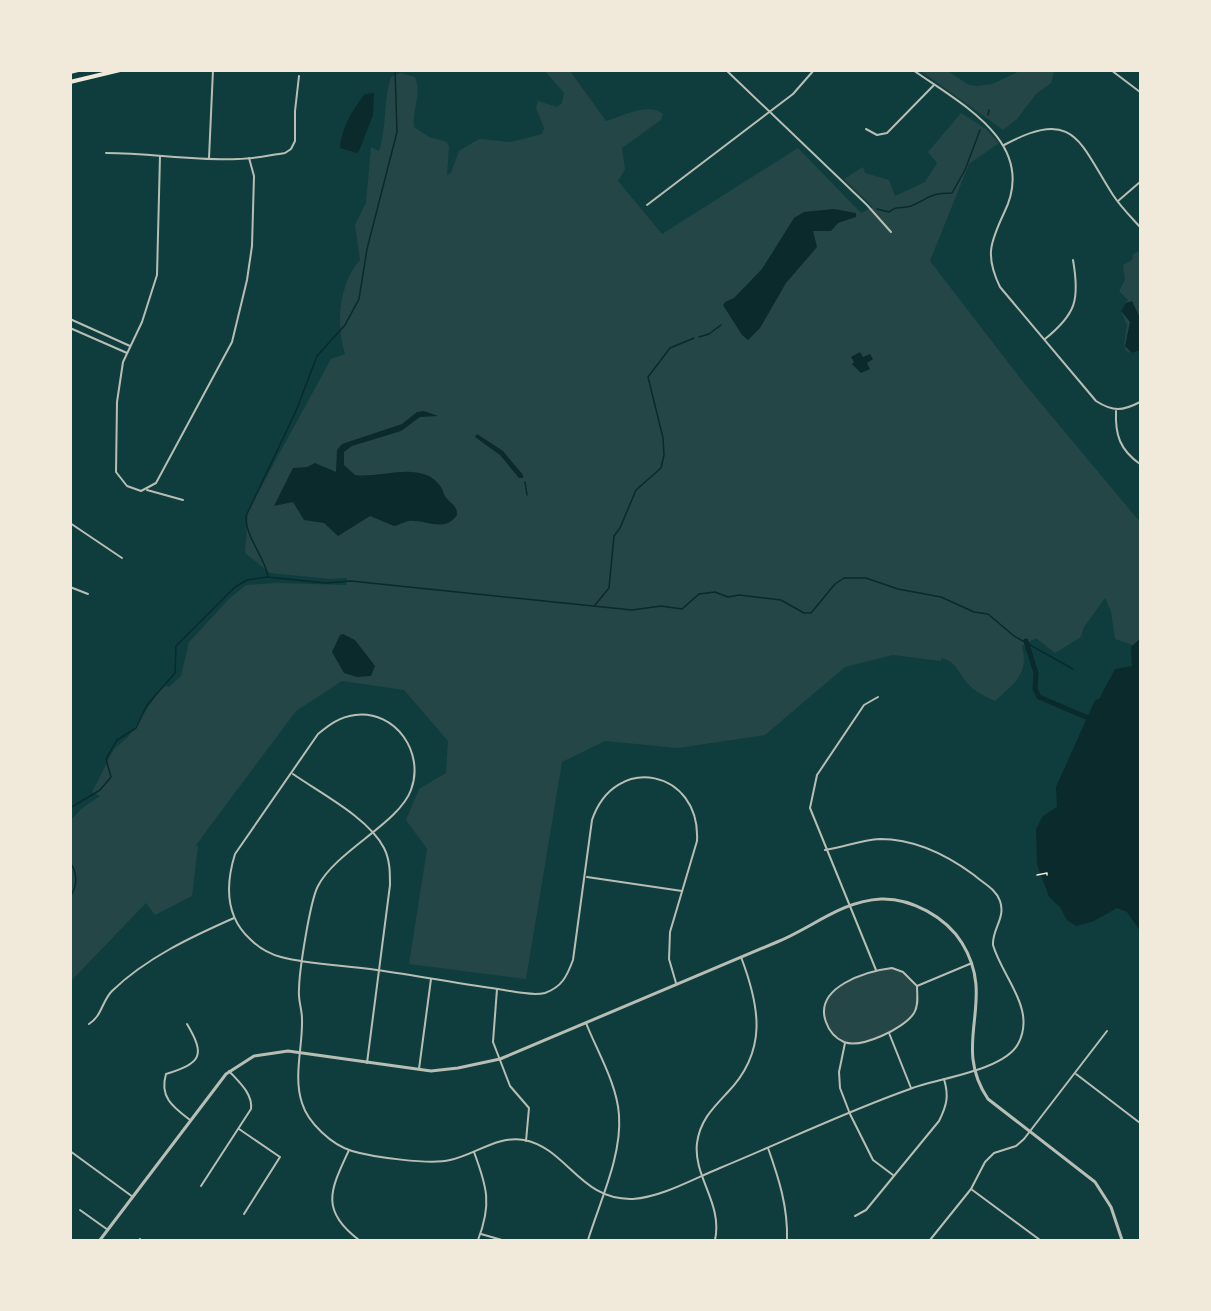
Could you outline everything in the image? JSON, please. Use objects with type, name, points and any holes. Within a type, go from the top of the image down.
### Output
[{"type":"main road","points":[[70,72],[78,70]]},
{"type":"main road","points":[[70,82],[120,70]]},
{"type":"street","points":[[209,159],[213,70]]},
{"type":"street","points":[[726,70],[867,205],[891,232]]},
{"type":"street","points":[[647,205],[800,88],[814,70]]},
{"type":"street","points":[[913,70],[990,127],[1004,144],[1012,165],[1012,186],[1005,213],[991,241],[992,271],[1000,287],[1096,401],[1116,411],[1140,402]]},
{"type":"street","points":[[1111,70],[1140,92]]},
{"type":"street","points":[[106,153],[148,153],[160,156],[209,159],[249,158],[285,153],[294,146],[299,76]]},
{"type":"street","points":[[866,129],[877,135],[887,133],[934,85]]},
{"type":"street","points":[[1004,144],[1035,130],[1050,129],[1068,133],[1090,153],[1118,201],[1140,227]]},
{"type":"street","points":[[160,156],[157,275],[149,305],[127,353],[117,402],[114,466],[118,477],[127,486],[183,500]]},
{"type":"street","points":[[147,490],[162,474],[232,342],[252,246],[254,176],[249,158]]},
{"type":"street","points":[[1118,201],[1140,182]]},
{"type":"street","points":[[1045,339],[1065,323],[1073,310],[1077,292],[1073,260]]},
{"type":"street","points":[[70,319],[130,346]]},
{"type":"street","points":[[70,328],[127,353]]},
{"type":"street","points":[[1116,411],[1118,440],[1127,455],[1140,464]]},
{"type":"street","points":[[70,523],[122,558]]},
{"type":"street","points":[[70,586],[88,594]]},
{"type":"street","points":[[876,970],[825,850],[810,808],[816,775],[864,705],[878,697]]},
{"type":"street","points":[[676,983],[668,946],[697,841],[698,823],[691,803],[680,790],[666,781],[649,777],[635,778],[619,784],[605,795],[596,808],[592,820],[573,960],[567,977],[557,988],[542,994],[496,989],[379,970],[304,960],[280,957],[261,948],[248,937],[234,918],[228,892],[230,871],[235,854],[318,734],[332,722],[358,714],[375,715],[390,723],[402,734],[412,751],[415,768],[412,787],[406,800],[332,868],[319,884],[313,898],[304,960],[299,991],[302,1018],[299,1090],[306,1114],[315,1126],[349,1150],[435,1163],[474,1152],[507,1139],[526,1141],[546,1149],[586,1185],[602,1193],[634,1199],[704,1175],[911,1088],[995,1064],[1010,1056],[1024,1030],[1023,1011],[993,945],[993,935],[1002,912],[996,894],[962,867],[919,845],[876,840],[825,850]]},
{"type":"street","points":[[292,773],[371,832],[385,850],[390,866],[390,885],[367,1064]]},
{"type":"street","points":[[586,876],[682,891]]},
{"type":"street","points":[[100,1240],[190,1120],[230,1071],[244,1060],[265,1053],[300,1053],[418,1070],[458,1068],[500,1059],[799,932],[848,905],[883,899],[919,907],[940,920],[961,941],[977,979],[978,1002],[971,1047],[973,1069],[978,1084],[988,1099],[1095,1182],[1111,1207],[1122,1240]]},
{"type":"street","points":[[88,1024],[96,1020],[110,993],[131,976],[179,942],[234,918]]},
{"type":"street","points":[[715,1240],[718,1226],[714,1203],[698,1161],[697,1146],[700,1126],[712,1108],[746,1069],[756,1042],[758,1010],[741,957]]},
{"type":"street","points":[[917,986],[972,963]]},
{"type":"street","points":[[892,968],[903,972],[917,986],[916,1011],[907,1023],[889,1033],[853,1044],[845,1043],[828,1029],[824,1017],[825,1006],[831,992],[840,985],[876,970],[892,968]]},
{"type":"street","points":[[418,1070],[431,979]]},
{"type":"street","points":[[496,989],[492,1027],[493,1042],[510,1086],[529,1108],[526,1141]]},
{"type":"street","points":[[586,1023],[616,1097],[619,1114],[618,1138],[588,1240]]},
{"type":"street","points":[[187,1024],[199,1044],[197,1055],[192,1064],[166,1074],[163,1086],[164,1094],[172,1106],[190,1120]]},
{"type":"street","points":[[930,1240],[971,1189],[985,1162],[994,1153],[1016,1146],[1076,1074],[1107,1031]]},
{"type":"street","points":[[889,1033],[911,1088]]},
{"type":"street","points":[[845,1043],[839,1072],[840,1088],[849,1114],[873,1160],[894,1175]]},
{"type":"street","points":[[201,1186],[251,1109],[252,1102],[248,1093],[230,1071]]},
{"type":"street","points":[[1076,1074],[1140,1123]]},
{"type":"street","points":[[855,1216],[866,1210],[943,1113],[948,1093],[944,1079]]},
{"type":"street","points":[[239,1130],[280,1157],[244,1214]]},
{"type":"street","points":[[768,1148],[781,1183],[788,1214],[788,1240]]},
{"type":"street","points":[[70,1150],[133,1197]]},
{"type":"street","points":[[349,1150],[334,1182],[331,1202],[338,1221],[359,1240]]},
{"type":"street","points":[[474,1152],[487,1185],[487,1205],[478,1240]]},
{"type":"street","points":[[971,1189],[1040,1240]]},
{"type":"street","points":[[80,1210],[108,1230]]},
{"type":"street","points":[[481,1234],[502,1240]]},
{"type":"path","points":[[1037,875],[1047,873],[1047,875]]},
{"type":"shaded area","points":[[545,71],[570,71],[606,121],[628,113],[650,109],[663,114],[661,120],[622,148],[625,169],[618,181],[662,234],[798,148],[861,213],[873,207],[844,179],[863,167],[865,173],[889,180],[895,196],[925,182],[937,163],[928,152],[961,113],[986,129],[999,143],[969,164],[930,261],[1024,383],[1140,522],[1140,639],[1133,645],[1115,639],[1111,611],[1105,598],[1084,627],[1081,637],[1055,653],[1036,638],[1022,646],[1024,664],[1022,671],[1014,683],[995,701],[972,688],[951,662],[941,658],[941,661],[893,655],[845,667],[765,735],[678,748],[605,741],[562,762],[526,979],[409,964],[427,849],[406,820],[419,789],[446,773],[448,741],[404,690],[342,681],[296,711],[196,845],[198,846],[192,896],[155,915],[146,903],[71,981],[71,820],[81,809],[100,796],[92,792],[114,749],[128,737],[163,685],[169,687],[181,676],[189,642],[230,598],[246,585],[277,583],[346,585],[347,578],[330,579],[270,573],[245,553],[248,511],[331,359],[345,354],[340,331],[343,293],[347,281],[360,260],[355,225],[366,203],[371,147],[379,151],[391,77],[400,73],[415,77],[418,90],[414,127],[429,137],[447,142],[449,147],[447,175],[451,173],[459,151],[479,139],[511,142],[542,134],[544,128],[536,108],[538,101],[557,107],[562,103],[564,93]]},
{"type":"shaded area","points":[[921,71],[948,71],[969,85],[976,86],[992,84],[1020,71],[1051,71],[1054,73],[1051,83],[1036,94],[1017,119],[1003,130]]},
{"type":"shaded area","points":[[374,93],[373,115],[359,151],[357,153],[340,148],[345,126],[352,112],[365,94]]},
{"type":"shaded area","points":[[834,209],[856,213],[856,217],[838,223],[831,231],[813,231],[817,247],[786,283],[760,328],[748,340],[742,335],[723,305],[734,298],[762,269],[794,218],[804,212]]},
{"type":"shaded area","points":[[1140,251],[1140,349],[1132,353],[1126,351],[1124,345],[1127,325],[1121,311],[1128,300],[1119,291],[1125,280],[1123,265],[1132,260],[1133,254]]},
{"type":"shaded area","points":[[1132,301],[1140,318],[1140,350],[1132,353],[1125,346],[1130,322],[1121,311],[1126,303]]},
{"type":"shaded area","points":[[860,352],[863,357],[870,354],[873,359],[867,363],[870,369],[861,373],[852,364],[854,362],[851,357]]},
{"type":"shaded area","points":[[424,411],[438,416],[420,417],[401,431],[352,446],[344,452],[344,465],[355,475],[412,472],[433,479],[455,506],[457,515],[453,520],[442,524],[410,521],[394,526],[370,516],[338,536],[324,523],[304,520],[293,502],[274,506],[293,468],[307,467],[315,463],[336,472],[337,450],[342,444],[402,424],[417,412]]},
{"type":"shaded area","points":[[477,434],[503,451],[523,478],[519,478],[500,455],[475,437]]},
{"type":"shaded area","points":[[343,634],[355,640],[375,666],[371,676],[357,677],[344,673],[332,652],[340,635]]},
{"type":"shaded area","points":[[1140,639],[1140,931],[1127,912],[1117,908],[1094,921],[1076,926],[1067,920],[1060,907],[1049,897],[1037,864],[1036,829],[1043,816],[1057,807],[1056,787],[1095,700],[1099,699],[1115,669],[1132,666],[1131,647]]},
{"type":"shaded area","points":[[892,968],[903,972],[917,986],[917,1004],[914,1013],[901,1025],[881,1036],[851,1044],[840,1040],[824,1017],[830,994],[850,979]]},
{"type":"waterway","points":[[268,576],[248,531],[246,516],[296,411],[317,356],[345,325],[359,299],[367,249],[397,132],[395,70]]},
{"type":"waterway","points":[[988,115],[989,110]]},
{"type":"waterway","points":[[877,209],[889,212],[911,206],[934,195],[952,193],[965,170],[980,130]]},
{"type":"waterway","points":[[699,337],[709,334],[721,325]]},
{"type":"waterway","points":[[595,605],[609,588],[614,536],[620,528],[636,490],[661,468],[664,455],[663,438],[648,377],[670,348],[694,338]]},
{"type":"waterway","points":[[525,482],[527,495]]},
{"type":"waterway","points":[[70,808],[100,790],[111,777],[106,759],[117,740],[136,728],[147,705],[175,673],[176,646],[235,587],[247,580],[267,577],[326,583],[351,581],[632,610],[661,606],[682,609],[699,594],[715,592],[728,597],[739,595],[781,600],[804,613],[811,613],[835,584],[844,578],[866,578],[898,589],[941,597],[974,612],[988,614],[1014,636],[1073,669]]},
{"type":"waterway","points":[[1026,641],[1036,673],[1035,689],[1039,697],[1093,720]]},
{"type":"waterway","points":[[70,862],[76,879],[70,897]]}]
